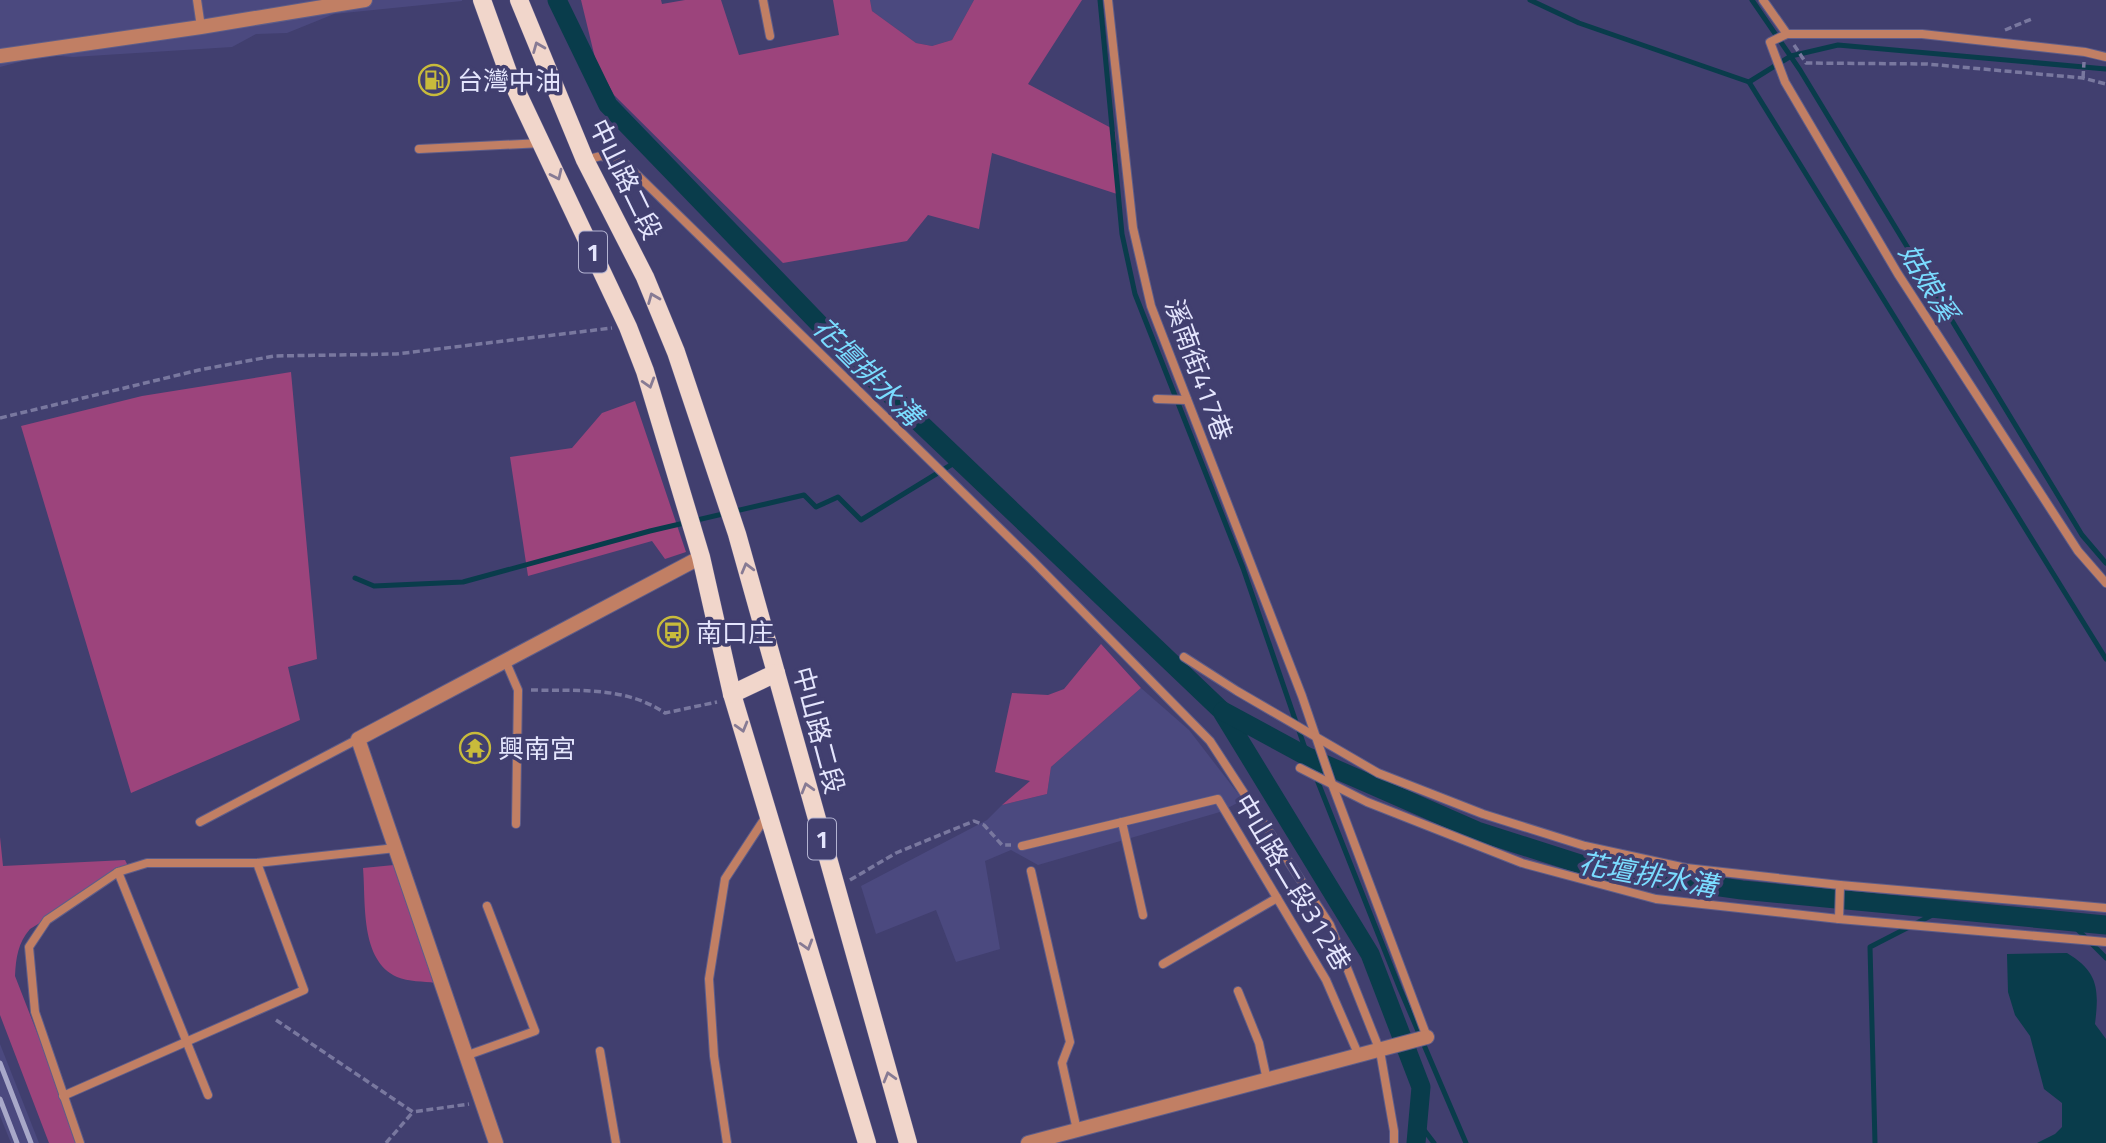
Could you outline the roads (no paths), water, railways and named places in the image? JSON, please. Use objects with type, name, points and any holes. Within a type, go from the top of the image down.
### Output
[{"type":"main road","name":"1","points":[[482,0],[509,75],[628,327],[645,371],[699,549],[732,694],[867,1143]]},
{"type":"main road","name":"中山路二段","points":[[519,0],[585,160],[650,290],[676,352],[737,534],[908,1143]]},
{"type":"main road","points":[[732,694],[776,673]]},
{"type":"street","points":[[0,57],[365,0]]},
{"type":"street","points":[[496,1143],[358,739],[505,660],[699,549]]},
{"type":"street","points":[[1028,1143],[1427,1037]]},
{"type":"lane","points":[[197,0],[201,27]]},
{"type":"lane","points":[[763,0],[770,36]]},
{"type":"lane","name":"溪南街417巷","points":[[1108,0],[1133,228],[1151,306],[1302,696],[1332,784],[1427,1037]]},
{"type":"lane","points":[[1763,0],[1787,34]]},
{"type":"lane","points":[[2106,57],[2085,52],[1922,34],[1787,34],[1770,42],[1785,82],[1898,274],[2078,551],[2106,583]]},
{"type":"lane","points":[[419,149],[542,144]]},
{"type":"lane","points":[[585,160],[601,156],[626,164],[1032,560],[1210,741],[1330,925],[1380,1051],[1394,1143]]},
{"type":"lane","points":[[1157,399],[1187,400]]},
{"type":"lane","points":[[1184,657],[1378,773],[1483,814],[1586,846],[1686,868],[1840,885],[2106,908]]},
{"type":"lane","points":[[505,660],[518,690],[516,824]]},
{"type":"lane","points":[[200,822],[358,739]]},
{"type":"lane","points":[[1300,768],[1367,802],[1522,863],[1656,899],[1839,919],[2106,942]]},
{"type":"lane","name":"中山路二段312巷","points":[[1022,846],[1218,799],[1326,980],[1359,1056]]},
{"type":"lane","points":[[727,1143],[714,1056],[709,979],[724,879],[768,814]]},
{"type":"lane","points":[[1122,822],[1143,915]]},
{"type":"lane","points":[[80,1143],[35,1012],[29,947],[47,920],[118,872],[147,863],[257,863],[396,848]]},
{"type":"lane","points":[[63,1096],[304,990],[257,863]]},
{"type":"lane","points":[[1031,871],[1070,1042],[1062,1063],[1077,1130]]},
{"type":"lane","points":[[118,872],[208,1095]]},
{"type":"lane","points":[[1839,919],[1840,885]]},
{"type":"lane","points":[[1163,964],[1277,898]]},
{"type":"lane","points":[[468,1055],[535,1031],[487,906]]},
{"type":"lane","points":[[1238,991],[1259,1043],[1267,1080]]},
{"type":"lane","points":[[600,1051],[616,1143]]},
{"type":"water","points":[[2067,953],[2078,960],[2091,975],[2097,1001],[2095,1024],[2106,1039],[2106,1143],[2037,1143],[2055,1134],[2062,1127],[2062,1103],[2044,1089],[2030,1036],[2015,1015],[2008,992],[2007,954]]},
{"type":"waterway","name":"花壇排水溝","points":[[557,0],[608,105],[856,362],[1221,710],[1370,954],[1421,1087],[1416,1143]]},
{"type":"waterway","points":[[1100,0],[1122,234],[1135,294],[1243,568],[1308,757],[1400,989],[1466,1143]]},
{"type":"waterway","points":[[1530,0],[1579,23],[1749,82],[2106,659]]},
{"type":"waterway","name":"姑娘溪","points":[[1752,0],[1800,70],[2082,535],[2106,563]]},
{"type":"waterway","points":[[1749,82],[1791,56],[1838,45],[2106,69]]},
{"type":"waterway","points":[[355,578],[374,586],[463,582],[650,531],[804,495],[816,507],[838,497],[861,520],[959,460]]},
{"type":"waterway","name":"花壇排水溝","points":[[1223,711],[1308,757],[1477,831],[1599,870],[1742,890],[2106,925]]},
{"type":"waterway","points":[[1875,1143],[1870,947],[1944,909]]},
{"type":"waterway","points":[[2069,921],[2106,958]]},
{"type":"waterway","points":[[1418,1122],[1434,1143]]},
{"type":"railway","points":[[0,1063],[31,1143]]},
{"type":"railway","points":[[0,1099],[17,1143]]},
{"type":"place","name":"台灣中油","points":[[434,80]]},
{"type":"place","name":"南口庄","points":[[673,632]]},
{"type":"place","name":"興南宮","points":[[475,748]]}]
